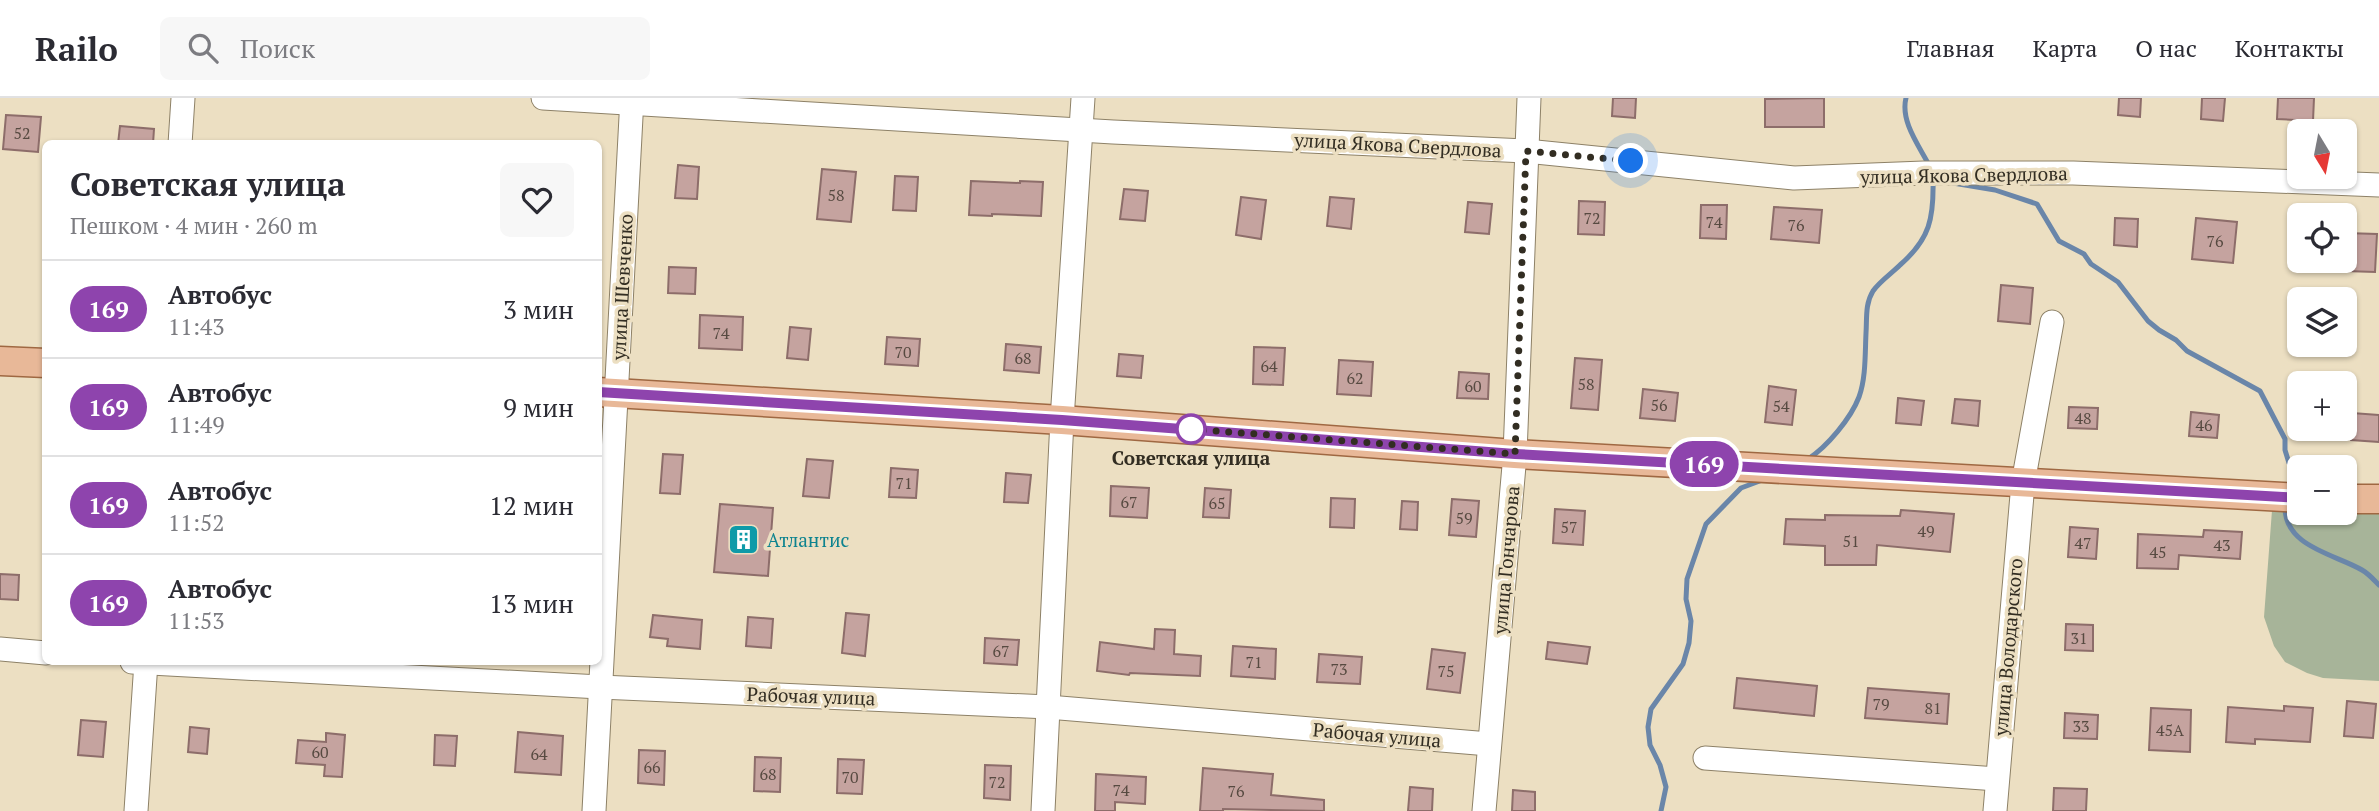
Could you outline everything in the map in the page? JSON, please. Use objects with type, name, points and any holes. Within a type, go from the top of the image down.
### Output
[{"type":"main road","points":[[0,361],[42,363]]},
{"type":"main road","points":[[607,392],[1062,420],[1515,454],[2287,497]]},
{"type":"main road","points":[[2357,499],[2379,499]]},
{"type":"street","points":[[180,140],[183,98]]},
{"type":"street","name":"улица Якова Свердлова","points":[[543,98],[1526,151],[1794,178],[1924,173],[2060,173],[2379,185]]},
{"type":"street","points":[[1044,811],[1062,420],[1083,98]]},
{"type":"street","name":"улица Гончарова","points":[[1484,811],[1515,454],[1529,98]]},
{"type":"street","name":"улица Шевченко","points":[[602,603],[607,392],[632,101]]},
{"type":"street","name":"улица Володарского","points":[[1995,811],[2023,483],[2052,322]]},
{"type":"street","points":[[0,649],[42,653]]},
{"type":"street","points":[[136,811],[141,665]]},
{"type":"street","name":"Рабочая улица","points":[[196,665],[1048,707],[1489,744]]},
{"type":"street","name":"улица Шевченко","points":[[594,811],[601,665]]},
{"type":"street","points":[[1705,758],[1997,779]]},
{"type":"green space","points":[[2273,497],[2287,498],[2287,525],[2357,525],[2357,508],[2379,499],[2379,681],[2323,678],[2285,662],[2274,646],[2264,617]]},
{"type":"building","points":[[1613,98],[1636,98],[1635,118],[1612,116]]},
{"type":"building","points":[[1824,98],[1824,127],[1765,127],[1765,99]]},
{"type":"building","points":[[2119,98],[2141,98],[2140,117],[2118,115]]},
{"type":"building","points":[[2202,98],[2225,98],[2223,121],[2201,119]]},
{"type":"building","points":[[2278,98],[2314,98],[2313,119],[2277,119]]},
{"type":"building","points":[[6,115],[41,117],[38,152],[3,149]]},
{"type":"building","points":[[120,126],[154,129],[153,140],[118,140]]},
{"type":"building","points":[[678,165],[699,167],[697,199],[675,198]]},
{"type":"building","points":[[822,169],[856,172],[851,222],[817,219]]},
{"type":"building","points":[[895,176],[918,177],[916,211],[893,210]]},
{"type":"building","points":[[971,181],[1043,182],[1041,216],[969,215]]},
{"type":"building","points":[[1124,189],[1148,191],[1145,221],[1120,219]]},
{"type":"building","points":[[1241,197],[1266,200],[1261,239],[1236,235]]},
{"type":"building","points":[[1330,197],[1354,199],[1351,229],[1327,226]]},
{"type":"building","points":[[1579,201],[1605,202],[1604,235],[1578,234]]},
{"type":"building","points":[[1468,202],[1492,204],[1489,234],[1465,232]]},
{"type":"building","points":[[1701,205],[1727,205],[1726,239],[1700,238]]},
{"type":"building","points":[[1774,207],[1822,210],[1819,243],[1771,239]]},
{"type":"building","points":[[2115,218],[2138,219],[2137,247],[2114,245]]},
{"type":"building","points":[[2196,218],[2237,222],[2233,263],[2192,259]]},
{"type":"building","points":[[2357,233],[2377,234],[2375,272],[2357,271]]},
{"type":"building","points":[[669,267],[696,268],[695,294],[668,293]]},
{"type":"building","points":[[2001,285],[2033,288],[2030,324],[1998,321]]},
{"type":"building","points":[[700,315],[743,317],[742,350],[699,348]]},
{"type":"building","points":[[790,327],[811,329],[808,360],[787,358]]},
{"type":"building","points":[[887,337],[920,339],[918,366],[885,364]]},
{"type":"building","points":[[1006,344],[1041,347],[1039,373],[1004,370]]},
{"type":"building","points":[[1254,347],[1285,348],[1283,385],[1253,384]]},
{"type":"building","points":[[1119,354],[1143,356],[1141,378],[1117,376]]},
{"type":"building","points":[[1575,358],[1602,360],[1598,410],[1571,408]]},
{"type":"building","points":[[1339,360],[1373,362],[1371,396],[1337,394]]},
{"type":"building","points":[[1459,372],[1489,374],[1488,399],[1457,398]]},
{"type":"building","points":[[1769,386],[1796,390],[1792,425],[1765,422]]},
{"type":"building","points":[[1643,389],[1678,393],[1675,421],[1640,418]]},
{"type":"building","points":[[1898,398],[1924,401],[1921,425],[1896,423]]},
{"type":"building","points":[[1955,399],[1980,401],[1978,426],[1952,423]]},
{"type":"building","points":[[2069,407],[2098,408],[2097,429],[2068,428]]},
{"type":"building","points":[[2191,412],[2219,415],[2217,438],[2189,436]]},
{"type":"building","points":[[2357,413],[2379,415],[2379,442],[2357,440]]},
{"type":"building","points":[[663,454],[683,455],[680,494],[660,493]]},
{"type":"building","points":[[807,459],[833,461],[829,498],[803,496]]},
{"type":"building","points":[[891,468],[918,470],[916,498],[889,497]]},
{"type":"building","points":[[1006,473],[1031,475],[1028,503],[1004,502]]},
{"type":"building","points":[[1111,486],[1149,488],[1147,518],[1110,516]]},
{"type":"building","points":[[1205,488],[1231,490],[1229,518],[1203,517]]},
{"type":"building","points":[[1331,498],[1355,499],[1354,528],[1330,527]]},
{"type":"building","points":[[1452,499],[1479,501],[1476,537],[1449,535]]},
{"type":"building","points":[[1402,501],[1418,502],[1417,530],[1400,529]]},
{"type":"building","name":"Атлантис","points":[[720,504],[773,508],[768,576],[714,572]]},
{"type":"building","points":[[1555,509],[1585,511],[1583,545],[1553,543]]},
{"type":"building","points":[[1901,510],[1954,514],[1950,552],[1877,545],[1876,565],[1825,565],[1825,546],[1784,544],[1786,519],[1825,520],[1825,515],[1900,516]]},
{"type":"building","points":[[2070,527],[2098,529],[2096,559],[2068,557]]},
{"type":"building","points":[[2204,530],[2242,532],[2240,559],[2179,555],[2178,569],[2137,568],[2138,534],[2203,537]]},
{"type":"building","points":[[0,574],[19,575],[18,600],[0,599]]},
{"type":"building","points":[[846,613],[869,615],[865,656],[842,653]]},
{"type":"building","points":[[653,615],[702,620],[700,649],[667,646],[668,639],[650,637]]},
{"type":"building","points":[[748,617],[773,619],[771,648],[746,646]]},
{"type":"building","points":[[2066,624],[2093,625],[2093,651],[2065,650]]},
{"type":"building","points":[[1155,629],[1175,630],[1174,654],[1201,656],[1200,676],[1129,675],[1097,671],[1100,642],[1154,649]]},
{"type":"building","points":[[985,638],[1019,640],[1017,665],[984,663]]},
{"type":"building","points":[[1548,642],[1590,647],[1587,664],[1546,659]]},
{"type":"building","points":[[1233,646],[1276,649],[1275,679],[1231,676]]},
{"type":"building","points":[[1432,649],[1465,653],[1460,693],[1427,689]]},
{"type":"building","points":[[1319,654],[1362,657],[1360,684],[1317,682]]},
{"type":"building","points":[[1737,678],[1817,686],[1814,716],[1734,708]]},
{"type":"building","points":[[1868,688],[1949,694],[1947,724],[1865,718]]},
{"type":"building","points":[[2347,701],[2376,704],[2373,738],[2344,736]]},
{"type":"building","points":[[2284,706],[2313,708],[2310,742],[2255,739],[2255,744],[2226,742],[2228,707],[2284,711]]},
{"type":"building","points":[[2151,708],[2191,710],[2190,752],[2149,750]]},
{"type":"building","points":[[2065,713],[2098,715],[2097,739],[2064,738]]},
{"type":"building","points":[[81,720],[106,722],[103,757],[78,755]]},
{"type":"building","points":[[190,727],[209,729],[207,754],[188,752]]},
{"type":"building","points":[[518,732],[563,736],[561,775],[515,772]]},
{"type":"building","points":[[326,733],[345,735],[342,777],[324,776],[325,765],[296,763],[298,740],[326,742]]},
{"type":"building","points":[[435,735],[457,736],[455,766],[434,765]]},
{"type":"building","points":[[639,750],[665,751],[664,785],[638,783]]},
{"type":"building","points":[[755,757],[781,758],[780,792],[754,791]]},
{"type":"building","points":[[838,759],[864,760],[862,794],[837,793]]},
{"type":"building","points":[[985,765],[1011,766],[1010,800],[984,798]]},
{"type":"building","points":[[1203,768],[1273,774],[1271,795],[1324,800],[1324,811],[1200,811]]},
{"type":"building","points":[[1096,774],[1146,777],[1145,804],[1115,802],[1115,811],[1095,811]]},
{"type":"building","points":[[1410,787],[1433,789],[1432,811],[1408,811]]},
{"type":"building","points":[[2054,788],[2087,789],[2086,811],[2053,811]]},
{"type":"building","points":[[1513,790],[1535,792],[1535,811],[1512,811]]},
{"type":"waterway","points":[[1906,98],[1908,125],[1930,167]]},
{"type":"waterway","points":[[1808,459],[1838,431],[1859,397],[1864,374],[1870,296],[1924,237],[1931,216],[1933,179]]},
{"type":"waterway","points":[[1953,183],[1995,190],[2037,204],[2059,241],[2084,254],[2091,264],[2118,282],[2148,321],[2187,351],[2260,391],[2285,439],[2287,456]]},
{"type":"waterway","points":[[1661,811],[1666,787],[1660,765],[1650,745],[1648,727],[1651,709],[1683,664],[1689,643],[1691,621],[1686,599],[1687,579],[1706,524],[1741,488],[1765,479]]},
{"type":"waterway","points":[[2285,506],[2287,520],[2302,540],[2362,570],[2379,585]]},
{"type":"bus line","name":"169","points":[[602,392],[1062,420],[1515,454],[2287,498]]},
{"type":"place","name":"Советская улица","points":[[1191,429]]},
{"type":"place","name":"Атлантис","points":[[744,540]]},
{"type":"route","points":[[1191,429],[1515,454],[1526,151],[1631,161]]}]
